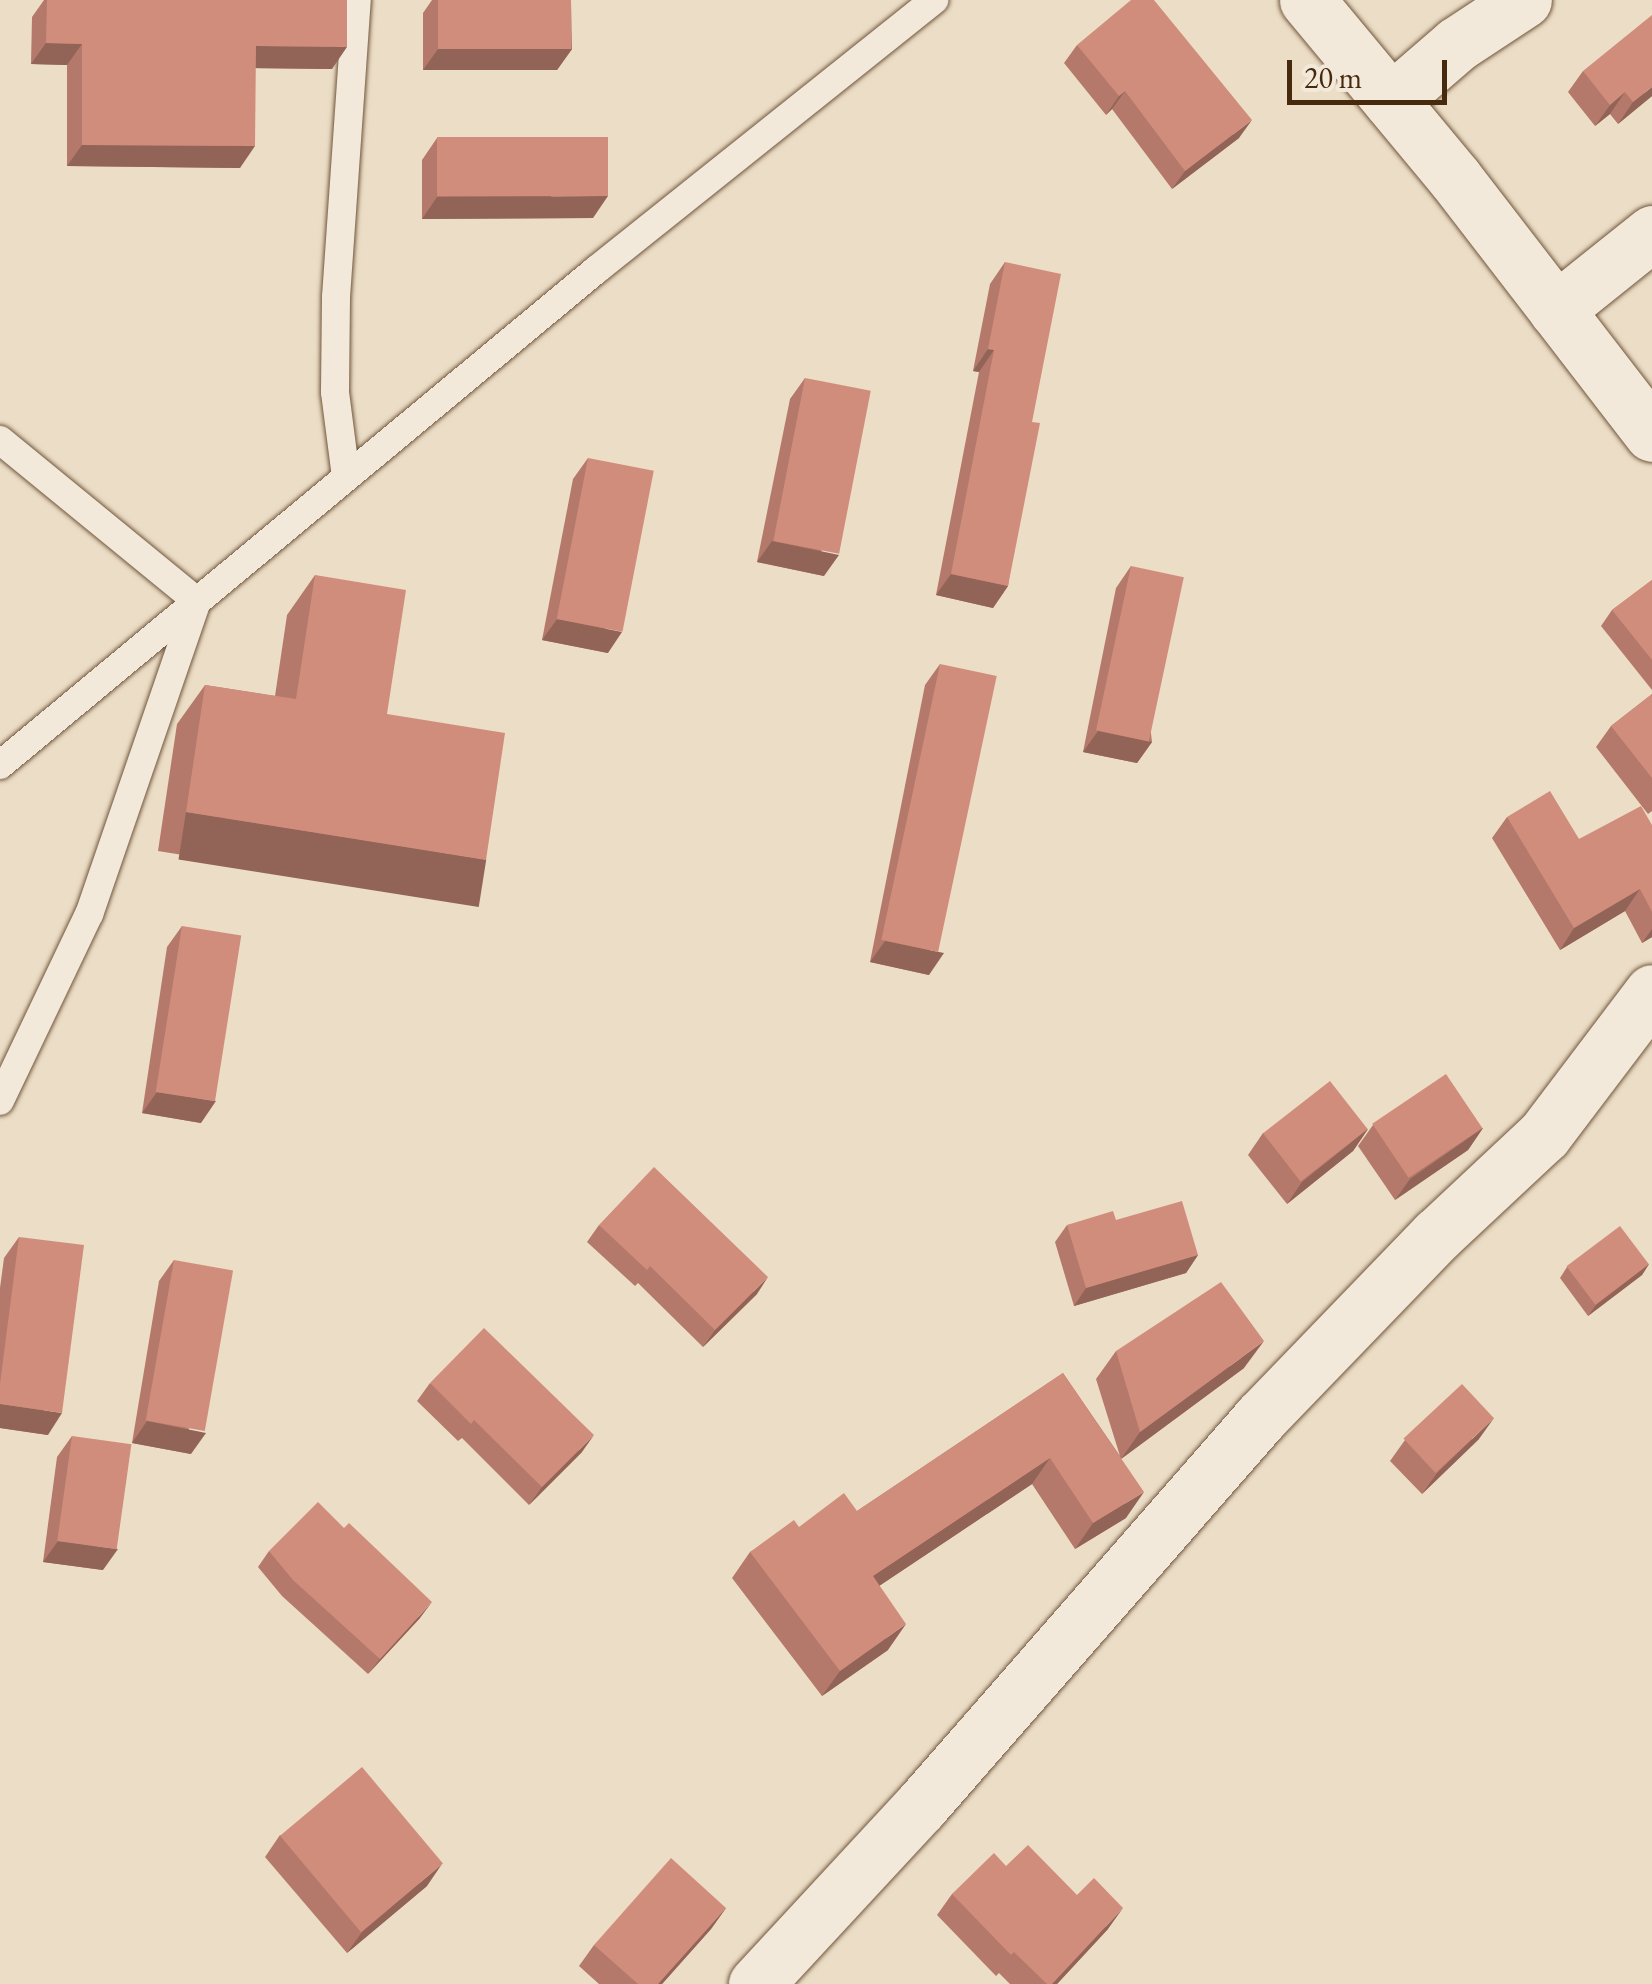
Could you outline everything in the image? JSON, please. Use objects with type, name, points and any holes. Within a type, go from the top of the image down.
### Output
[{"type":"street","points":[[1307,0],[1391,100],[1652,434]]},
{"type":"street","points":[[1391,100],[1457,44],[1524,0]]},
{"type":"street","points":[[1556,310],[1652,233]]},
{"type":"street","points":[[756,1984],[920,1807],[1261,1417],[1437,1235],[1544,1134],[1652,992]]},
{"type":"lane","points":[[346,477],[335,392],[336,297],[357,0]]},
{"type":"lane","points":[[0,765],[596,270],[934,0]]},
{"type":"lane","points":[[0,440],[197,601]]},
{"type":"lane","points":[[0,1100],[89,914],[197,601]]},
{"type":"building","points":[[47,0],[347,0],[347,47],[256,46],[255,146],[82,145],[82,44],[46,43]]},
{"type":"building","points":[[438,0],[571,0],[571,49],[438,49]]},
{"type":"building","points":[[1131,0],[1154,0],[1252,120],[1185,171],[1125,91],[1119,96],[1077,45]]},
{"type":"building","points":[[1652,15],[1652,87],[1633,102],[1625,92],[1610,105],[1583,71]]},
{"type":"building","points":[[437,137],[608,137],[608,196],[437,196]]},
{"type":"building","points":[[1005,262],[1061,274],[1032,422],[1040,423],[1008,586],[951,574],[994,350],[988,349]]},
{"type":"building","points":[[805,378],[871,391],[839,554],[773,541]]},
{"type":"building","points":[[588,458],[654,471],[622,632],[557,619]]},
{"type":"building","points":[[1131,566],[1184,577],[1149,742],[1096,730]]},
{"type":"building","points":[[315,575],[406,590],[387,714],[505,733],[486,860],[186,812],[205,685],[296,699]]},
{"type":"building","points":[[1652,580],[1652,660],[1612,610]]},
{"type":"building","points":[[940,664],[997,676],[938,952],[881,940]]},
{"type":"building","points":[[1652,694],[1652,778],[1611,726]]},
{"type":"building","points":[[1550,791],[1579,839],[1641,806],[1652,825],[1652,912],[1640,889],[1574,928],[1507,817]]},
{"type":"building","points":[[182,926],[241,935],[215,1101],[156,1092]]},
{"type":"building","points":[[1446,1074],[1482,1128],[1409,1178],[1372,1124]]},
{"type":"building","points":[[1330,1081],[1368,1129],[1301,1181],[1263,1133]]},
{"type":"building","points":[[654,1167],[768,1277],[715,1330],[650,1266],[647,1270],[599,1225]]},
{"type":"building","points":[[1182,1201],[1198,1255],[1086,1288],[1067,1225],[1113,1211],[1116,1220]]},
{"type":"building","points":[[1620,1226],[1649,1264],[1595,1305],[1566,1266]]},
{"type":"building","points":[[19,1237],[84,1245],[62,1413],[0,1404]]},
{"type":"building","points":[[174,1260],[233,1270],[205,1431],[146,1421]]},
{"type":"building","points":[[1221,1282],[1264,1341],[1140,1432],[1116,1351]]},
{"type":"building","points":[[484,1328],[594,1435],[542,1487],[430,1383]]},
{"type":"building","points":[[1063,1373],[1144,1492],[1093,1523],[1050,1458],[873,1576],[906,1624],[840,1671],[750,1552],[794,1520],[799,1527],[844,1493],[857,1511]]},
{"type":"building","points":[[1462,1384],[1494,1418],[1436,1473],[1403,1439]]},
{"type":"building","points":[[72,1436],[131,1444],[117,1549],[57,1541]]},
{"type":"building","points":[[318,1502],[344,1528],[349,1523],[432,1602],[380,1659],[293,1580],[269,1551]]},
{"type":"building","points":[[362,1767],[443,1864],[361,1932],[280,1836]]},
{"type":"building","points":[[1028,1845],[1077,1895],[1094,1878],[1123,1908],[1052,1984],[1047,1984],[1014,1952],[1011,1955],[952,1894],[994,1853],[1006,1866]]},
{"type":"building","points":[[671,1858],[726,1908],[658,1984],[638,1984],[594,1945]]}]
